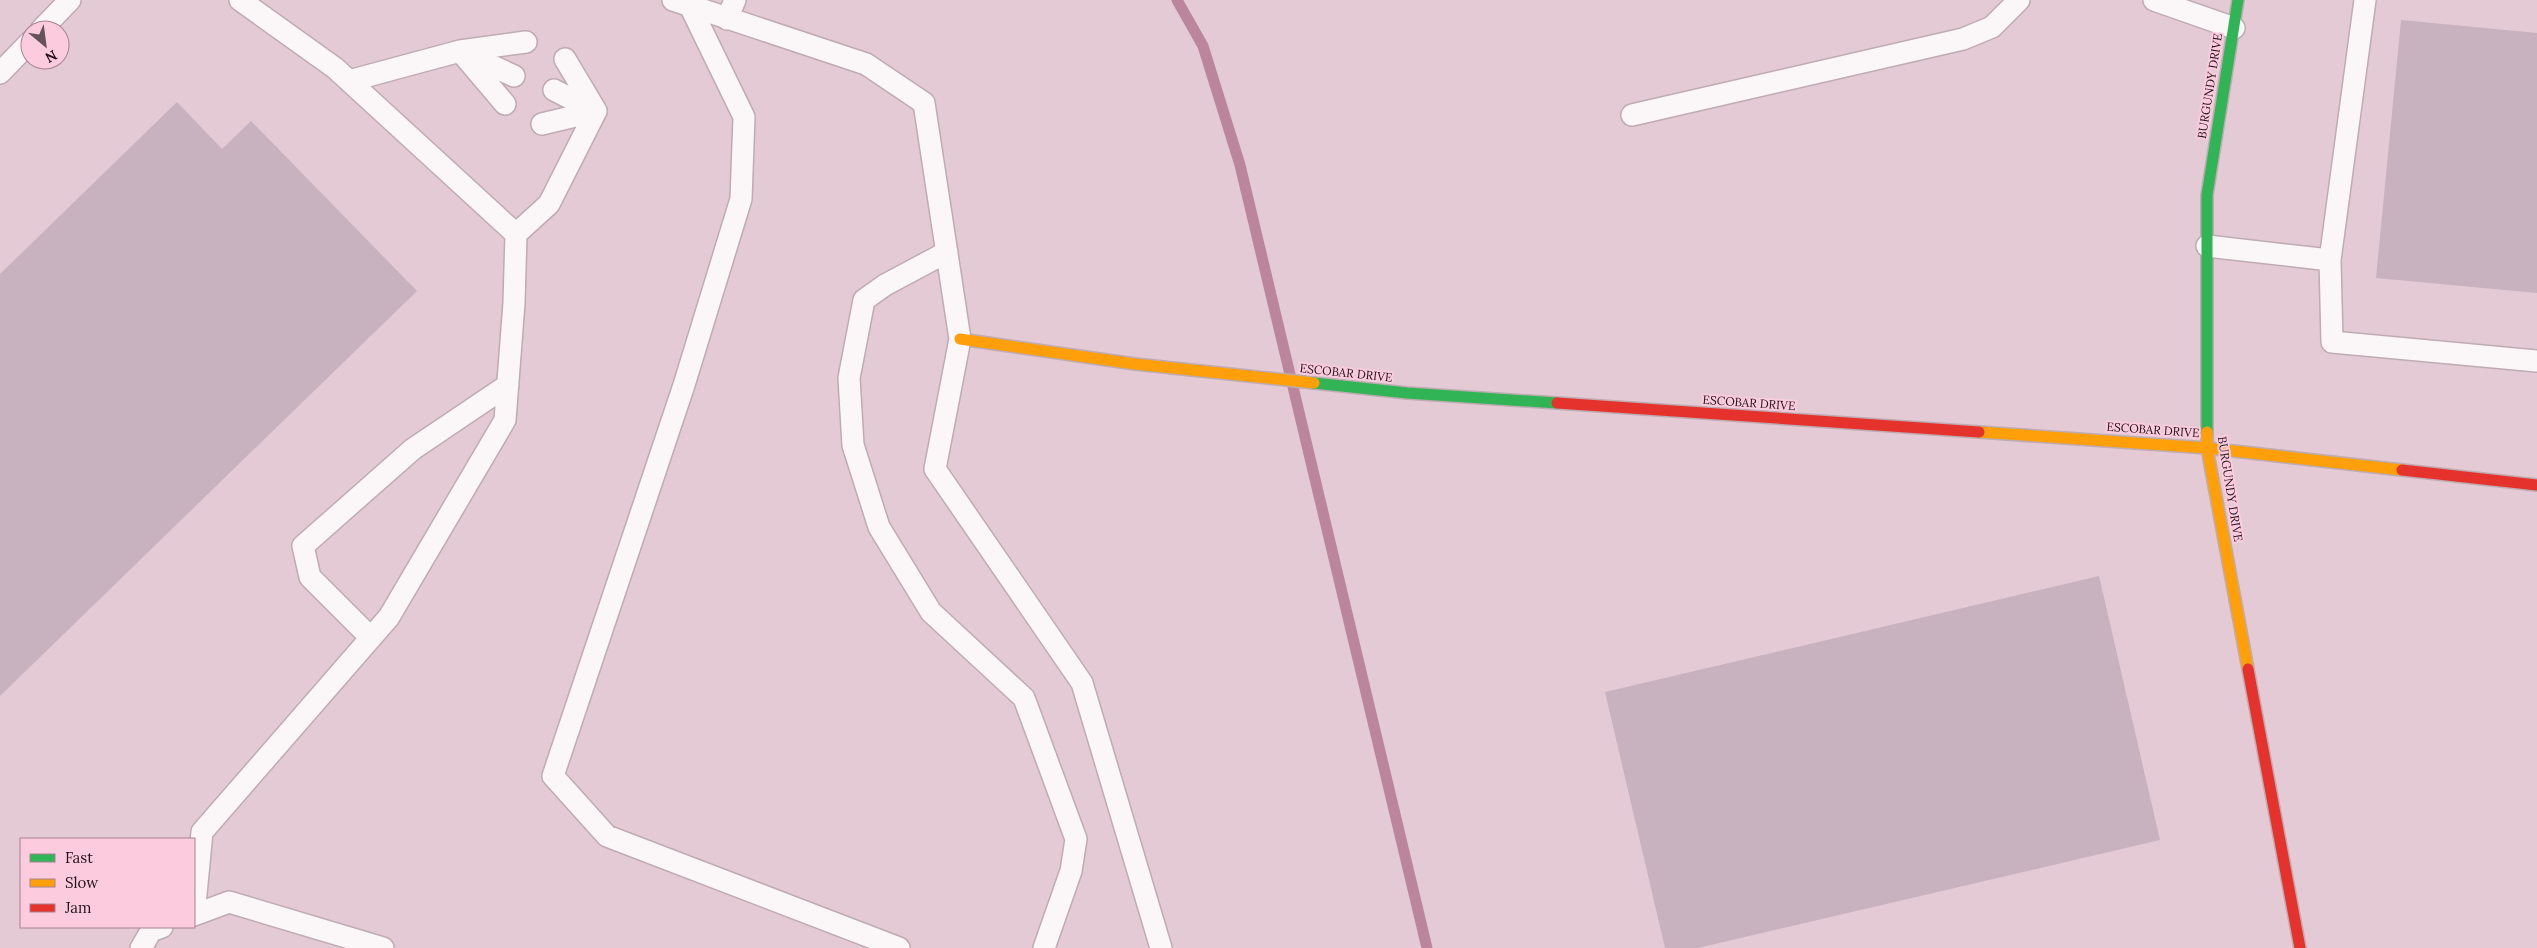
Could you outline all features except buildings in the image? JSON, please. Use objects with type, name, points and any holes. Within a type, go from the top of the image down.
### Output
[{"type":"street","name":"BURGUNDY DRIVE","points":[[2238,0],[2207,195],[2207,448],[2300,948]]},
{"type":"street","name":"ESCOBAR DRIVE","points":[[960,339],[1135,364],[1407,393],[2207,448],[2537,485]]},
{"type":"lane","points":[[51,20],[70,0]]},
{"type":"lane","points":[[240,0],[349,80],[516,234]]},
{"type":"lane","points":[[1632,115],[1963,39],[1992,27],[2019,0]]},
{"type":"lane","points":[[2154,0],[2234,28]]},
{"type":"lane","points":[[2365,0],[2330,260],[2332,342],[2537,360]]},
{"type":"lane","points":[[682,3],[731,9],[866,64],[924,103],[960,339],[935,469],[1082,683],[1161,948]]},
{"type":"lane","points":[[682,3],[744,117],[741,199],[684,385],[553,776],[607,836],[899,948]]},
{"type":"lane","points":[[349,80],[460,51],[526,42]]},
{"type":"lane","points":[[460,51],[514,76]]},
{"type":"lane","points":[[460,51],[505,104]]},
{"type":"lane","points":[[0,73],[20,52]]},
{"type":"lane","points":[[565,59],[596,111]]},
{"type":"lane","points":[[554,90],[596,111]]},
{"type":"lane","points":[[542,124],[596,111]]},
{"type":"lane","points":[[195,905],[202,832],[389,617],[505,420],[516,234],[549,204],[596,111]]},
{"type":"lane","points":[[2207,246],[2330,260]]},
{"type":"lane","points":[[947,252],[885,285],[864,300],[849,378],[853,445],[879,527],[931,612],[1024,698],[1076,839],[1071,871],[1044,948]]},
{"type":"lane","points":[[371,638],[310,577],[303,546],[412,449],[508,385]]},
{"type":"lane","points":[[195,915],[229,902],[383,948]]},
{"type":"lane","points":[[141,948],[151,931],[159,928]]},
{"type":"waterway","points":[[1177,0],[1203,46],[1240,165],[1427,948]]},
{"type":"traffic: fast","points":[[2207,432],[2207,195],[2238,0]]},
{"type":"traffic: fast","points":[[1314,383],[1407,393],[1557,403]]},
{"type":"traffic: slow","points":[[960,339],[1135,364],[1314,383]]},
{"type":"traffic: slow","points":[[1979,432],[2207,448],[2402,470]]},
{"type":"traffic: slow","points":[[2207,432],[2207,448],[2248,669]]},
{"type":"traffic: jam","points":[[1557,403],[1979,432]]},
{"type":"traffic: jam","points":[[2402,470],[2537,485]]},
{"type":"traffic: jam","points":[[2248,669],[2300,948]]}]
